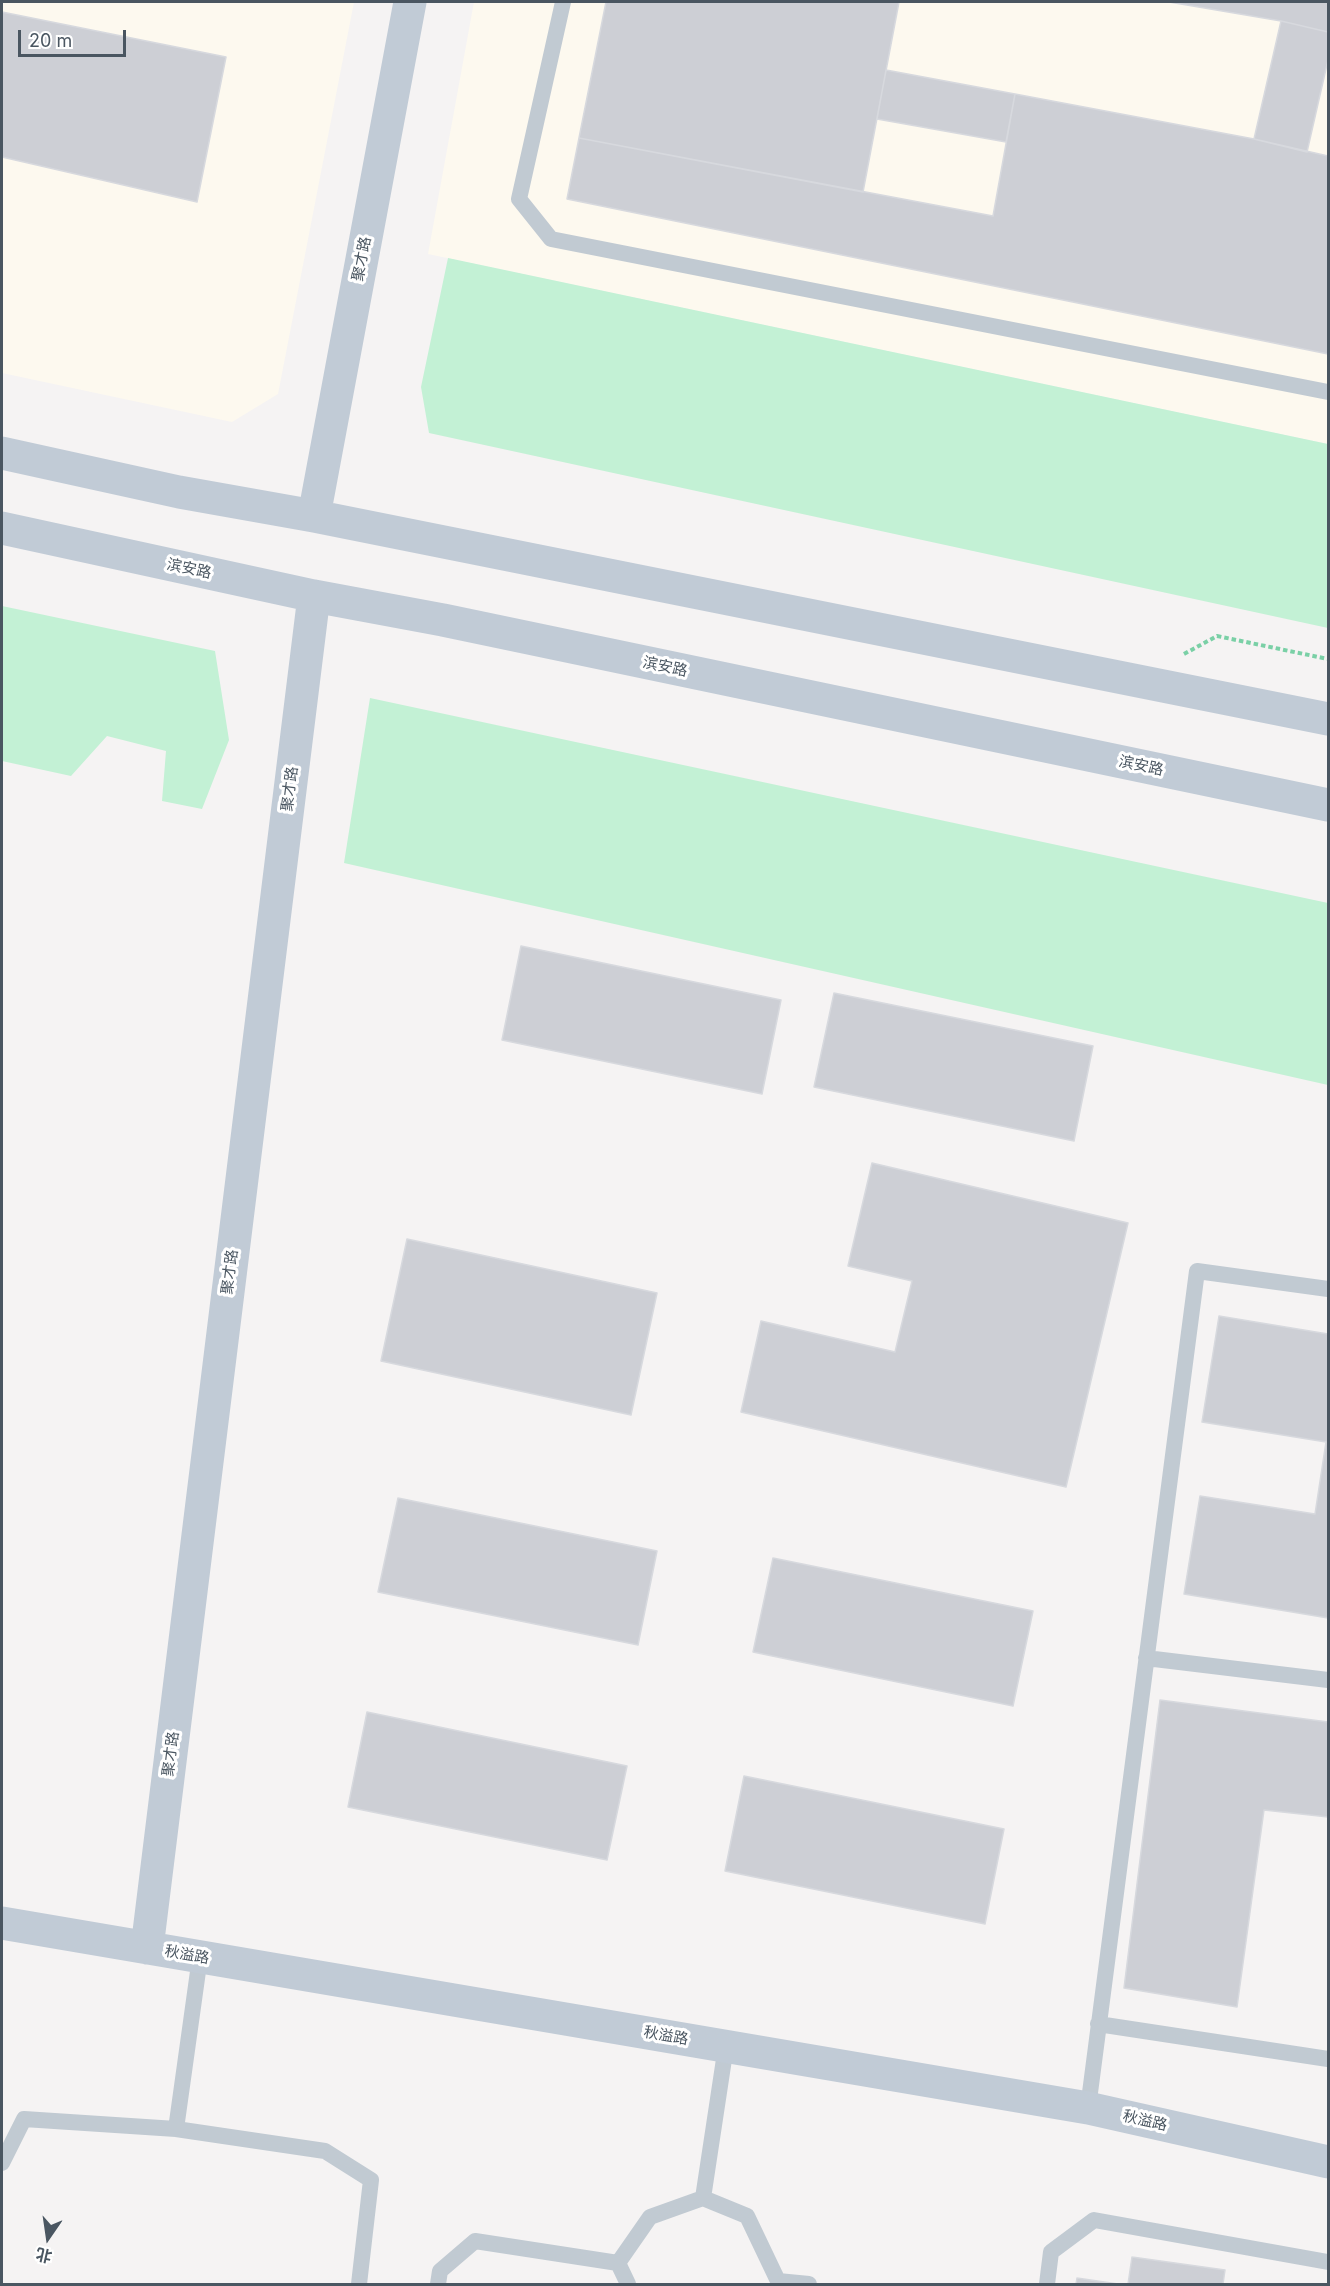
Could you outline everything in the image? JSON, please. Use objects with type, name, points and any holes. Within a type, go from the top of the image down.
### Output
[{"type":"street","name":"聚才路","points":[[314,516],[410,2]]},
{"type":"street","points":[[2,453],[179,492],[314,516],[1329,718]]},
{"type":"street","name":"滨安路","points":[[2,528],[314,596],[455,623],[1329,805]]},
{"type":"street","name":"聚才路","points":[[147,1948],[314,596]]},
{"type":"street","name":"秋溢路","points":[[2,1923],[1088,2108],[1329,2162]]},
{"type":"lane","points":[[563,2],[519,199],[552,239],[1329,392]]},
{"type":"lane","points":[[1088,2108],[1197,1271],[1329,1289]]},
{"type":"lane","points":[[1146,1658],[1329,1680]]},
{"type":"lane","points":[[176,2130],[200,1957]]},
{"type":"lane","points":[[1098,2024],[1329,2059]]},
{"type":"lane","points":[[703,2198],[726,2046]]},
{"type":"lane","points":[[2,2163],[24,2119],[176,2130],[324,2151],[371,2180],[359,2284]]},
{"type":"lane","points":[[618,2263],[650,2217],[703,2198],[747,2216],[777,2283],[809,2284]]},
{"type":"lane","points":[[1047,2284],[1051,2252],[1094,2220],[1329,2262]]},
{"type":"lane","points":[[438,2284],[440,2271],[476,2241],[618,2263]]},
{"type":"lane","points":[[618,2263],[628,2284]]},
{"type":"path","points":[[1138,679],[1217,636],[1329,659]]},
{"type":"shaded area","points":[[2,2],[354,2],[278,394],[232,422],[2,373]]},
{"type":"shaded area","points":[[474,2],[1328,2],[1328,444],[428,254]]},
{"type":"green space","points":[[448,258],[1328,444],[1328,628],[429,433],[421,387]]},
{"type":"green space","points":[[2,606],[215,651],[229,740],[202,809],[162,801],[166,751],[107,736],[71,776],[2,761]]},
{"type":"green space","points":[[370,698],[1328,903],[1328,1085],[344,863]]},
{"type":"building","points":[[606,2],[899,2],[863,192],[579,138]]},
{"type":"building","points":[[1169,2],[1328,2],[1328,32],[1281,21]]},
{"type":"building","points":[[2,12],[226,57],[197,202],[2,157]]},
{"type":"building","points":[[1281,21],[1328,32],[1328,60],[1307,152],[1254,139]]},
{"type":"building","points":[[886,70],[1015,94],[1006,142],[877,119]]},
{"type":"building","points":[[1015,94],[1254,139],[1328,156],[1328,354],[567,199],[579,138],[993,216]]},
{"type":"building","points":[[521,946],[781,1000],[762,1094],[502,1040]]},
{"type":"building","points":[[834,993],[1093,1046],[1074,1141],[814,1087]]},
{"type":"building","points":[[872,1163],[1128,1223],[1066,1487],[741,1412],[761,1321],[895,1352],[912,1281],[848,1266]]},
{"type":"building","points":[[407,1239],[657,1293],[631,1415],[381,1361]]},
{"type":"building","points":[[1219,1316],[1328,1334],[1328,1618],[1184,1594],[1200,1496],[1315,1514],[1326,1442],[1202,1422]]},
{"type":"building","points":[[398,1498],[657,1551],[638,1645],[378,1592]]},
{"type":"building","points":[[773,1558],[1033,1611],[1013,1706],[753,1652]]},
{"type":"building","points":[[1160,1700],[1328,1722],[1328,1817],[1264,1810],[1237,2007],[1124,1988]]},
{"type":"building","points":[[367,1712],[627,1766],[607,1860],[348,1807]]},
{"type":"building","points":[[744,1776],[1004,1829],[985,1924],[725,1871]]},
{"type":"building","points":[[1132,2257],[1225,2270],[1223,2284],[1128,2284]]},
{"type":"building","points":[[1077,2278],[1118,2284],[1076,2284]]}]
